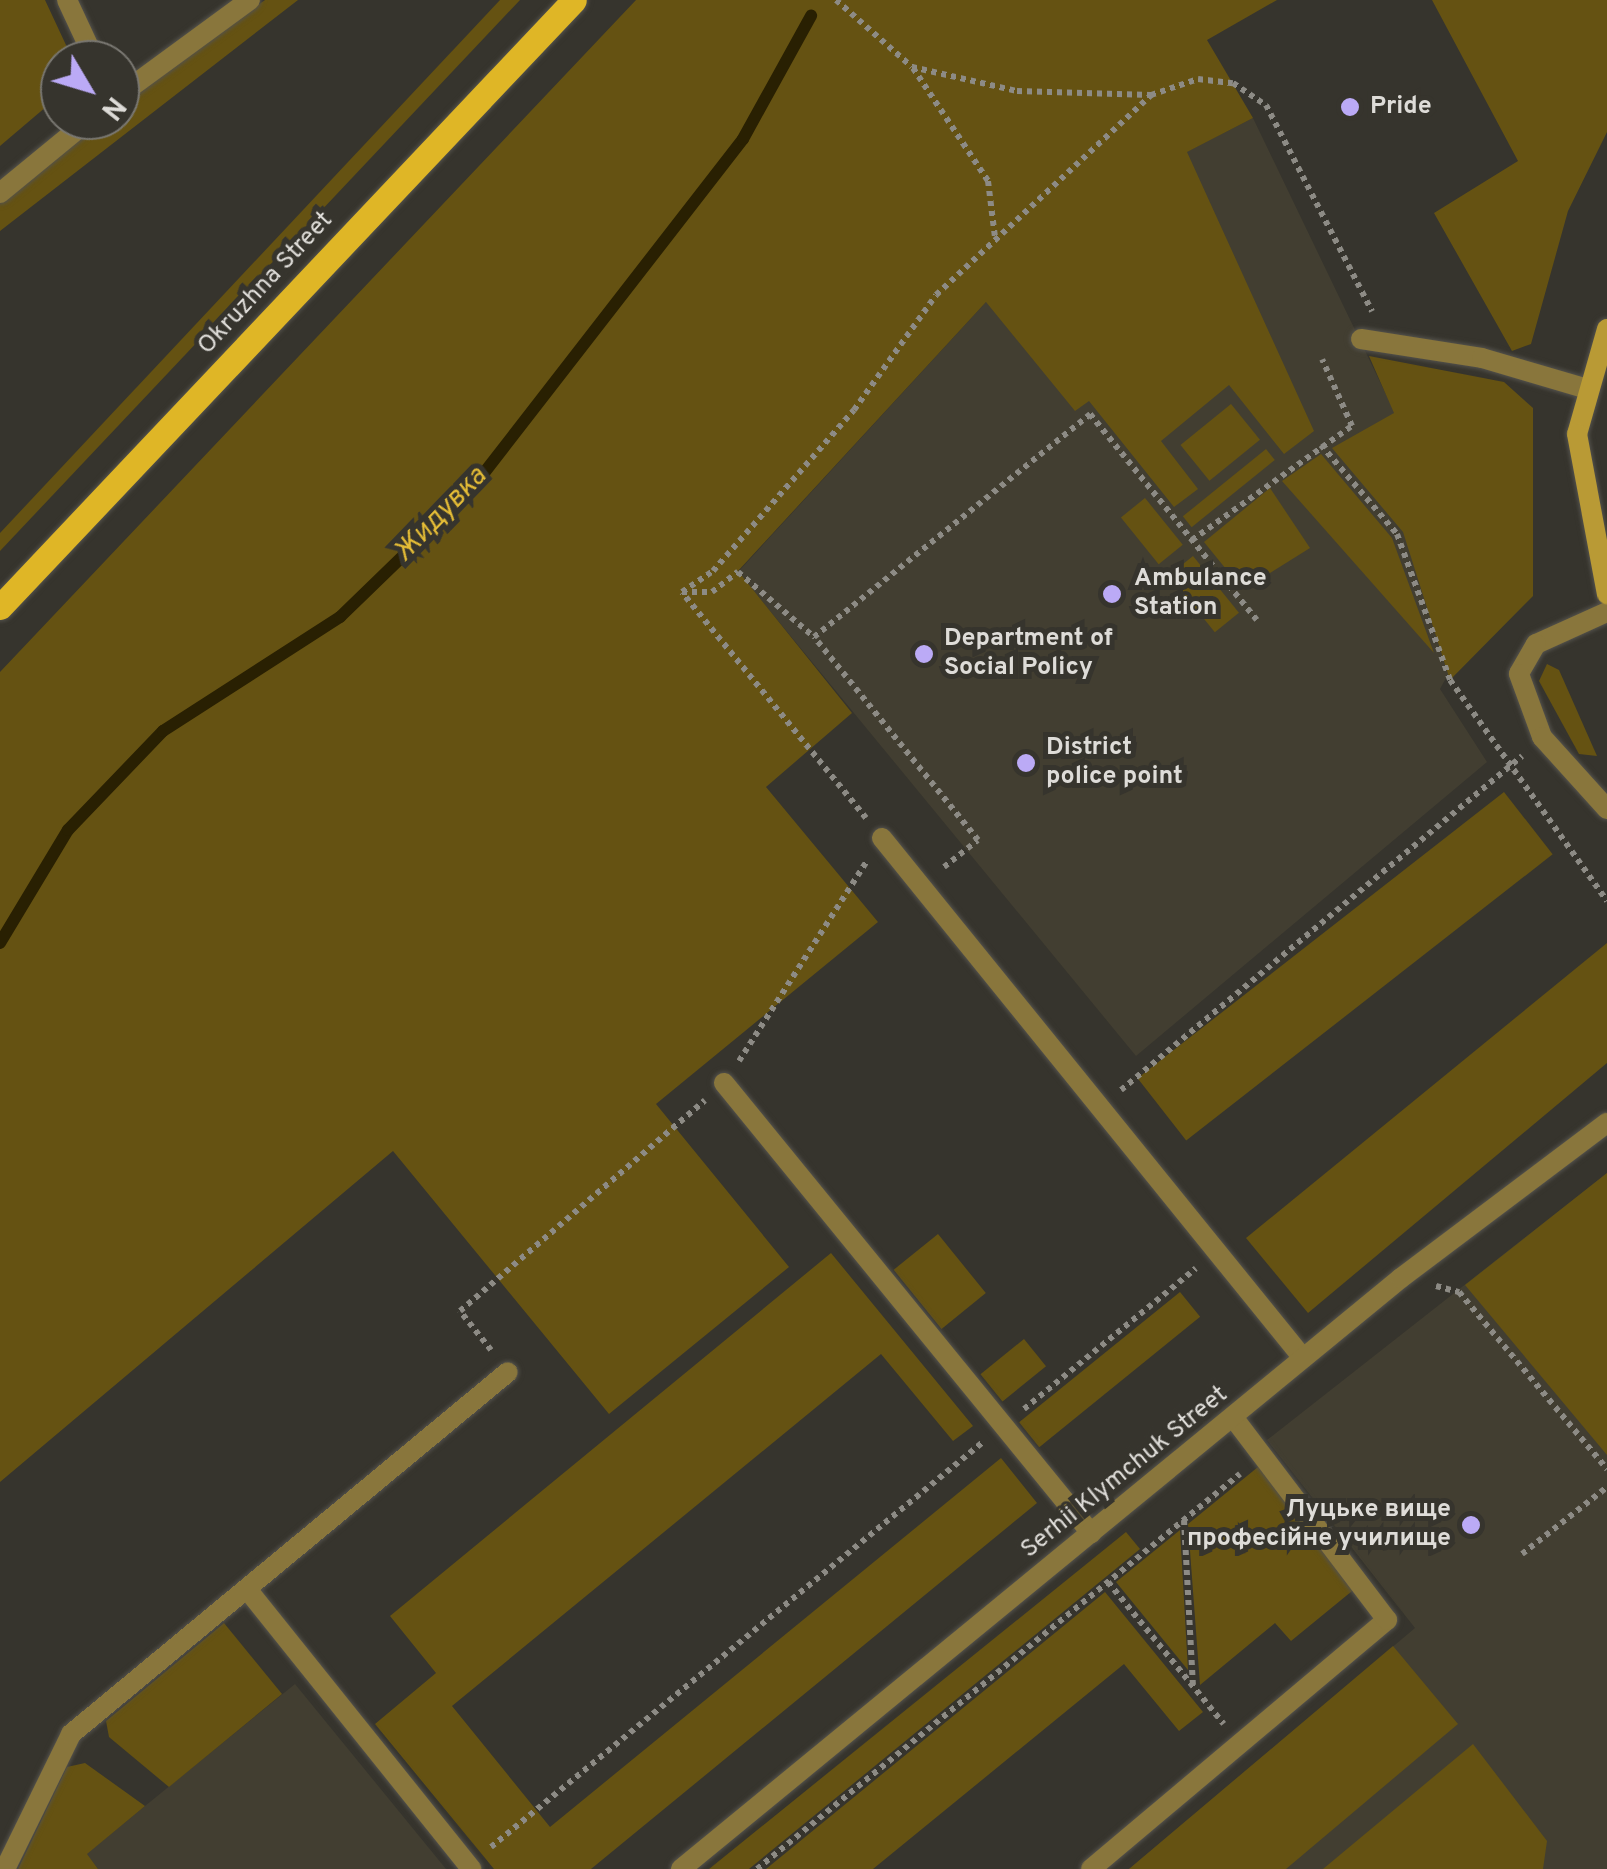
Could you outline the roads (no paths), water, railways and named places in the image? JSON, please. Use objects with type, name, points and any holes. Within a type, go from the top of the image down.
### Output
[{"type":"main road","name":"Okruzhna Street","points":[[0,608],[574,0]]},
{"type":"main road","points":[[1607,328],[1584,388],[1578,434],[1607,594]]},
{"type":"street","points":[[67,0],[86,40]]},
{"type":"street","points":[[140,80],[250,0]]},
{"type":"street","points":[[0,193],[65,140]]},
{"type":"street","points":[[1361,339],[1584,388]]},
{"type":"street","points":[[1607,612],[1536,644],[1519,674],[1542,738],[1607,809]]},
{"type":"street","points":[[882,838],[1303,1358]]},
{"type":"street","points":[[724,1083],[1090,1533]]},
{"type":"street","name":"Serhii Klymchuk Street","points":[[681,1869],[1401,1278],[1607,1123]]},
{"type":"street","points":[[5,1869],[72,1734],[508,1372]]},
{"type":"street","points":[[1091,1869],[1388,1620],[1233,1417]]},
{"type":"street","points":[[247,1589],[469,1867]]},
{"type":"waterway","name":"Жидувка","points":[[0,943],[68,830],[163,731],[340,617],[470,491],[743,139],[811,16]]},
{"type":"place","name":"Pride","points":[[1350,107]]},
{"type":"place","name":"Ambulance Station","points":[[1112,594]]},
{"type":"place","name":"Department of Social Policy","points":[[924,654]]},
{"type":"place","name":"District police point","points":[[1026,763]]},
{"type":"place","name":"Луцьке вище професійне училище","points":[[1471,1525]]}]
